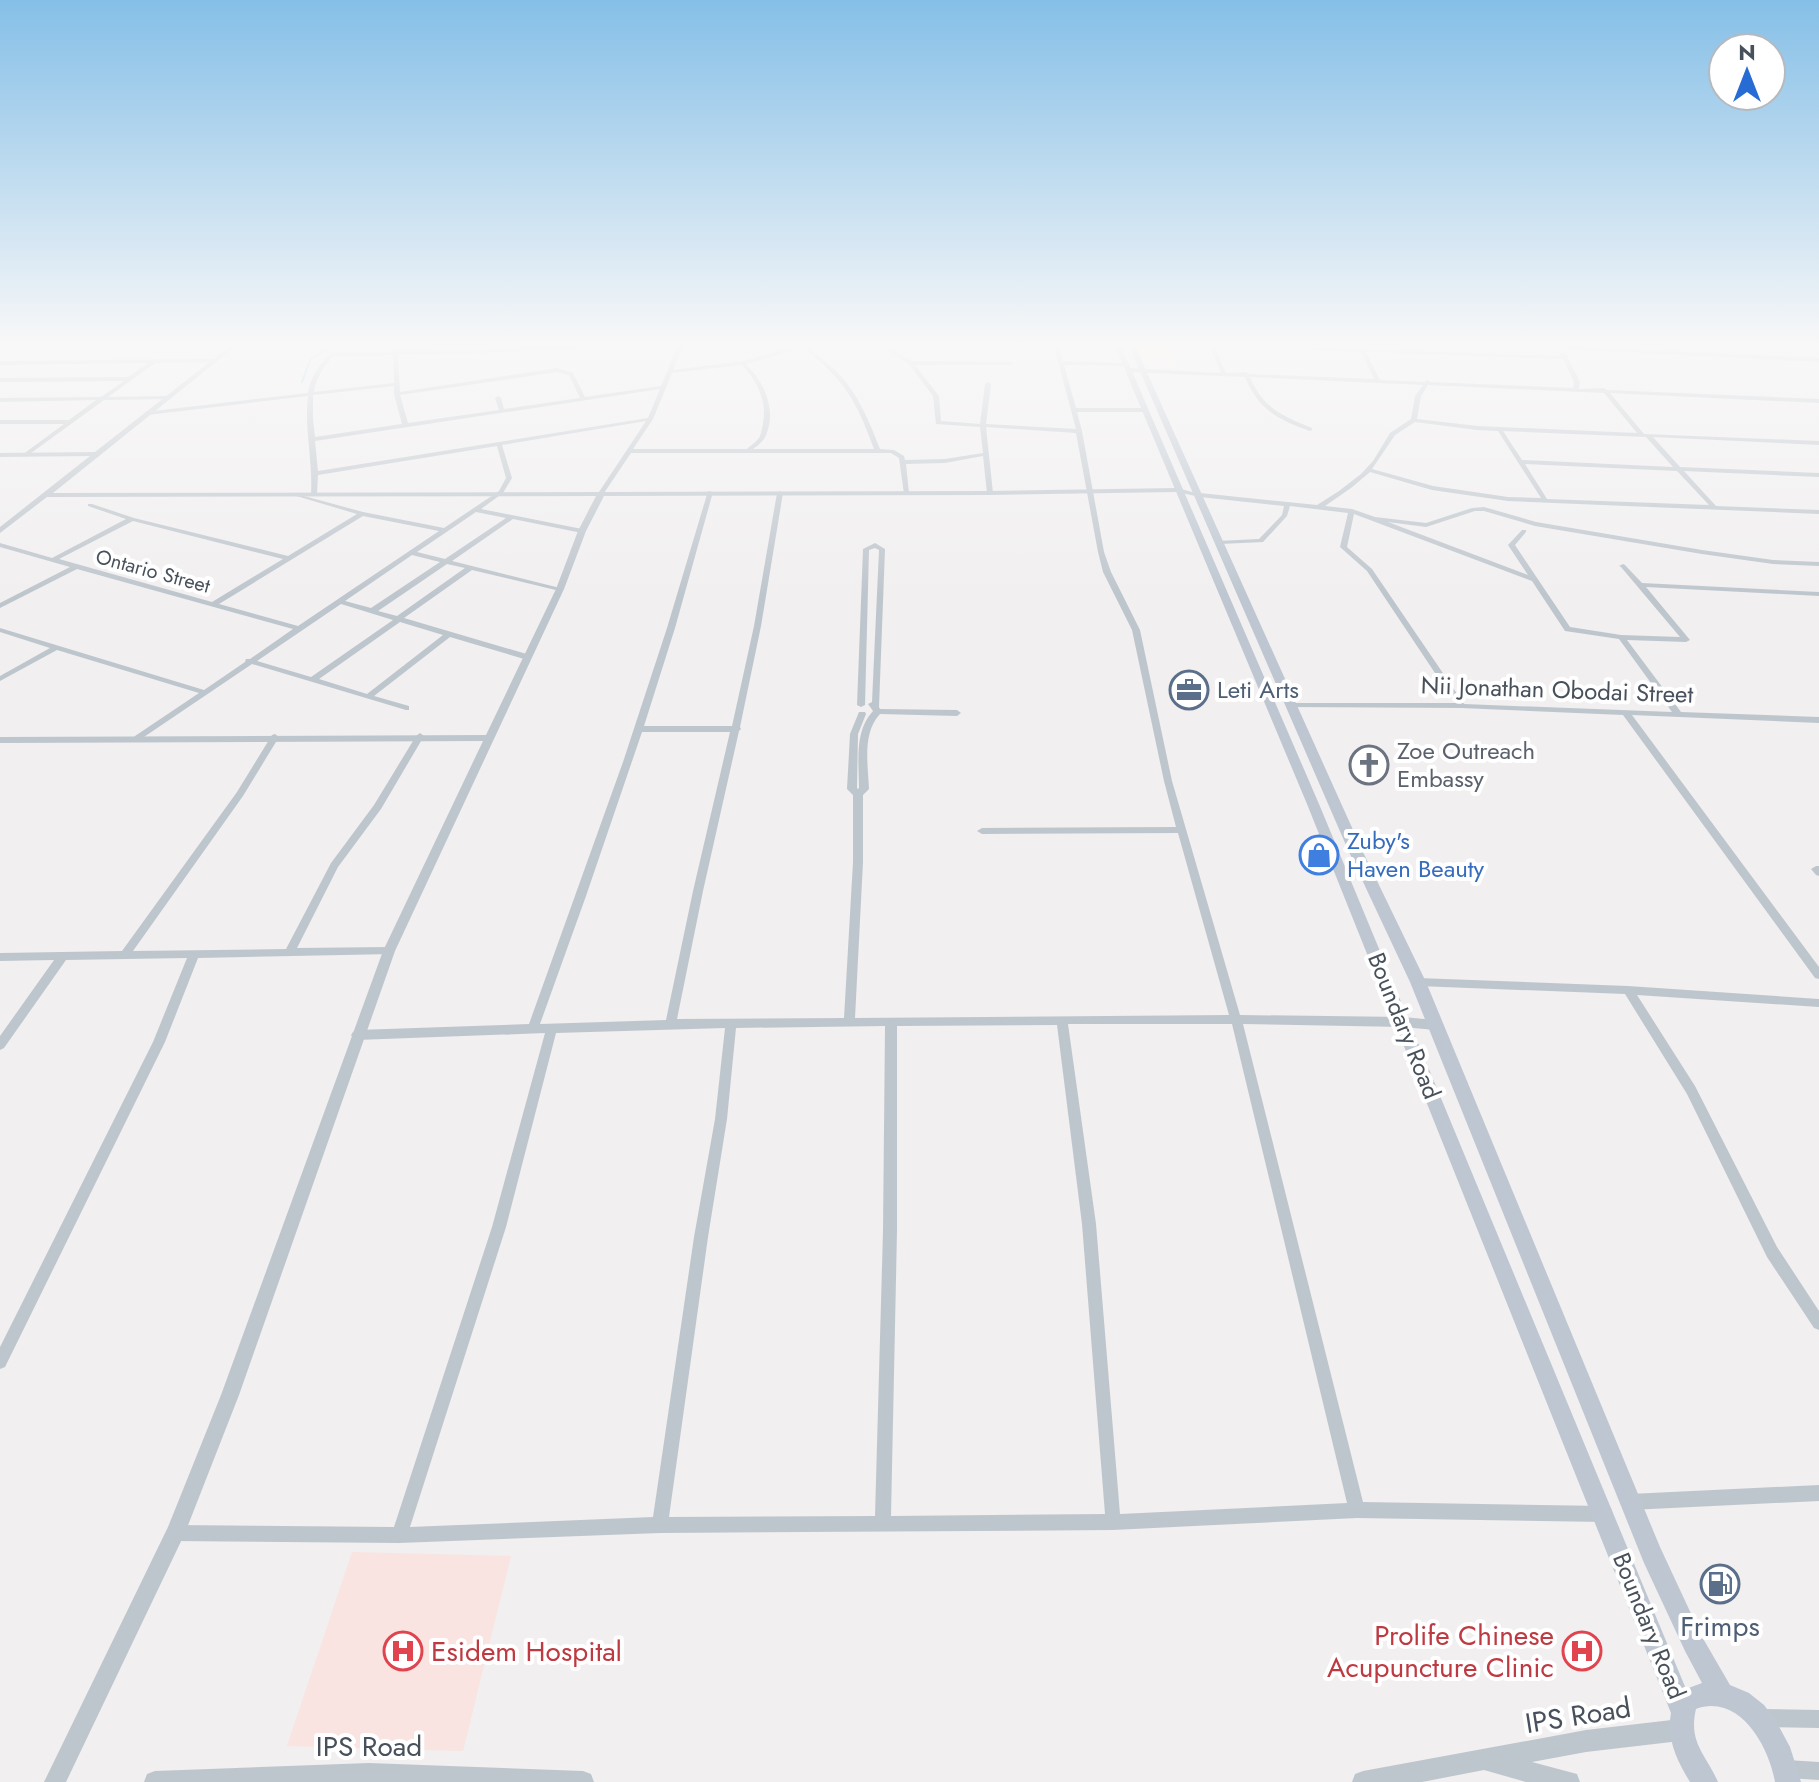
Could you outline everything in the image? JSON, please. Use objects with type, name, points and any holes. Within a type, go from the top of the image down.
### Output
[{"type":"main road","name":"Boundary Road","points":[[1153,429],[1403,1022],[1605,1514],[1681,1720],[1685,1749],[1705,1782]]},
{"type":"main road","name":"Boundary Road","points":[[1164,429],[1200,495],[1356,852],[1418,982],[1630,1502],[1687,1630],[1721,1692]]},
{"type":"main road","points":[[1681,1720],[1688,1700],[1697,1694],[1721,1692],[1758,1718],[1771,1733],[1790,1778]]},
{"type":"street","points":[[25,455],[60,429]]},
{"type":"street","points":[[0,531],[127,429]]},
{"type":"street","points":[[313,429],[317,473],[314,494]]},
{"type":"street","points":[[314,439],[374,429]]},
{"type":"street","points":[[317,473],[589,429]]},
{"type":"street","points":[[55,1782],[175,1533],[230,1395],[389,951],[560,589],[582,531],[602,492],[643,429]]},
{"type":"street","points":[[749,450],[759,443],[765,429]]},
{"type":"street","points":[[869,429],[878,451]]},
{"type":"street","points":[[983,429],[990,493]]},
{"type":"street","points":[[1050,429],[1079,431],[1107,572],[1136,630],[1156,730],[1236,1019],[1357,1510]]},
{"type":"street","points":[[1319,507],[1368,470],[1388,437],[1400,429]]},
{"type":"street","points":[[1488,429],[1819,443]]},
{"type":"street","points":[[1639,429],[1713,506]]},
{"type":"street","points":[[1500,430],[1545,500]]},
{"type":"street","points":[[759,443],[772,449]]},
{"type":"street","points":[[138,738],[501,492],[509,478],[499,444]]},
{"type":"street","points":[[629,451],[772,449],[898,454],[903,462],[906,493]]},
{"type":"street","points":[[0,455],[96,454]]},
{"type":"street","points":[[903,462],[945,461],[986,454]]},
{"type":"street","points":[[1521,462],[1819,475]]},
{"type":"street","points":[[1368,470],[1451,491],[1508,499],[1819,512]]},
{"type":"street","points":[[43,495],[1177,490],[1287,506],[1352,511],[1535,580]]},
{"type":"street","points":[[533,1028],[585,888],[687,578],[710,492]]},
{"type":"street","points":[[671,1024],[765,601],[780,493]]},
{"type":"street","points":[[295,494],[362,514],[444,530]]},
{"type":"street","points":[[90,505],[132,519],[288,558]]},
{"type":"street","points":[[1220,542],[1265,540],[1285,515],[1287,506]]},
{"type":"street","points":[[1377,519],[1426,525],[1446,521],[1474,509],[1484,509],[1535,524],[1673,547],[1773,562],[1819,564]]},
{"type":"street","points":[[478,510],[582,531]]},
{"type":"street","points":[[1352,511],[1343,547],[1370,570],[1461,706]]},
{"type":"street","points":[[214,604],[362,514]]},
{"type":"street","points":[[371,612],[510,518]]},
{"type":"street","points":[[53,560],[132,519]]},
{"type":"street","points":[[1524,531],[1511,545],[1568,629],[1621,637],[1686,640],[1623,566]]},
{"type":"street","name":"Ontario Street","points":[[0,545],[297,628]]},
{"type":"street","points":[[849,1023],[858,862],[858,794],[864,789],[865,736],[870,710],[882,549],[875,545],[866,549],[870,710]]},
{"type":"street","points":[[412,553],[560,589]]},
{"type":"street","points":[[0,606],[75,567]]},
{"type":"street","points":[[314,679],[470,568]]},
{"type":"street","points":[[1640,585],[1819,594]]},
{"type":"street","points":[[338,601],[527,657]]},
{"type":"street","points":[[0,630],[203,692]]},
{"type":"street","points":[[369,696],[449,634]]},
{"type":"street","points":[[1621,637],[1678,714]]},
{"type":"street","points":[[0,679],[55,648]]},
{"type":"street","points":[[249,661],[406,708]]},
{"type":"street","name":"Nii Jonathan Obodai Street","points":[[1293,705],[1461,706],[1819,720]]},
{"type":"street","points":[[870,710],[957,713]]},
{"type":"street","points":[[1625,712],[1819,975]]},
{"type":"street","points":[[637,729],[737,729]]},
{"type":"street","points":[[290,952],[334,865],[378,807],[420,736]]},
{"type":"street","points":[[124,956],[240,794],[275,737]]},
{"type":"street","points":[[0,740],[490,738]]},
{"type":"street","points":[[982,831],[1183,830]]},
{"type":"street","points":[[0,957],[389,951]]},
{"type":"street","points":[[0,1045],[63,956]]},
{"type":"street","points":[[0,1362],[159,1042],[193,956]]},
{"type":"street","points":[[1418,982],[1628,990],[1819,1003]]},
{"type":"street","points":[[1628,990],[1691,1090],[1772,1252],[1819,1323]]},
{"type":"street","points":[[357,1035],[731,1023],[1236,1019],[1435,1025]]},
{"type":"street","points":[[1062,1020],[1089,1224],[1113,1522]]},
{"type":"street","points":[[883,1521],[891,1022]]},
{"type":"street","points":[[660,1525],[721,1119],[731,1023]]},
{"type":"street","points":[[399,1535],[499,1227],[552,1028]]},
{"type":"street","points":[[1630,1502],[1819,1493]]},
{"type":"street","points":[[175,1533],[399,1535],[660,1525],[883,1521],[1113,1522],[1357,1510],[1605,1514]]},
{"type":"street","points":[[1758,1718],[1819,1719]]},
{"type":"street","name":"IPS Road","points":[[1363,1782],[1487,1761],[1681,1720]]},
{"type":"street","name":"IPS Road","points":[[1487,1761],[1569,1782]]},
{"type":"street","points":[[1790,1778],[1819,1771]]},
{"type":"street","name":"IPS Road","points":[[155,1782],[368,1778],[583,1782]]},
{"type":"shaded area","name":"Esidem Hospital","points":[[352,1552],[511,1556],[463,1751],[287,1746]]},
{"type":"place","name":"Leti Arts","points":[[1189,690]]},
{"type":"place","name":"Zoe Outreach Embassy","points":[[1369,765]]},
{"type":"place","name":"Zuby's Haven Beauty","points":[[1319,855]]},
{"type":"place","name":"Frimps","points":[[1720,1584]]},
{"type":"place","name":"Esidem Hospital","points":[[403,1651]]},
{"type":"place","name":"Prolife Chinese Acupuncture Clinic","points":[[1582,1651]]}]
